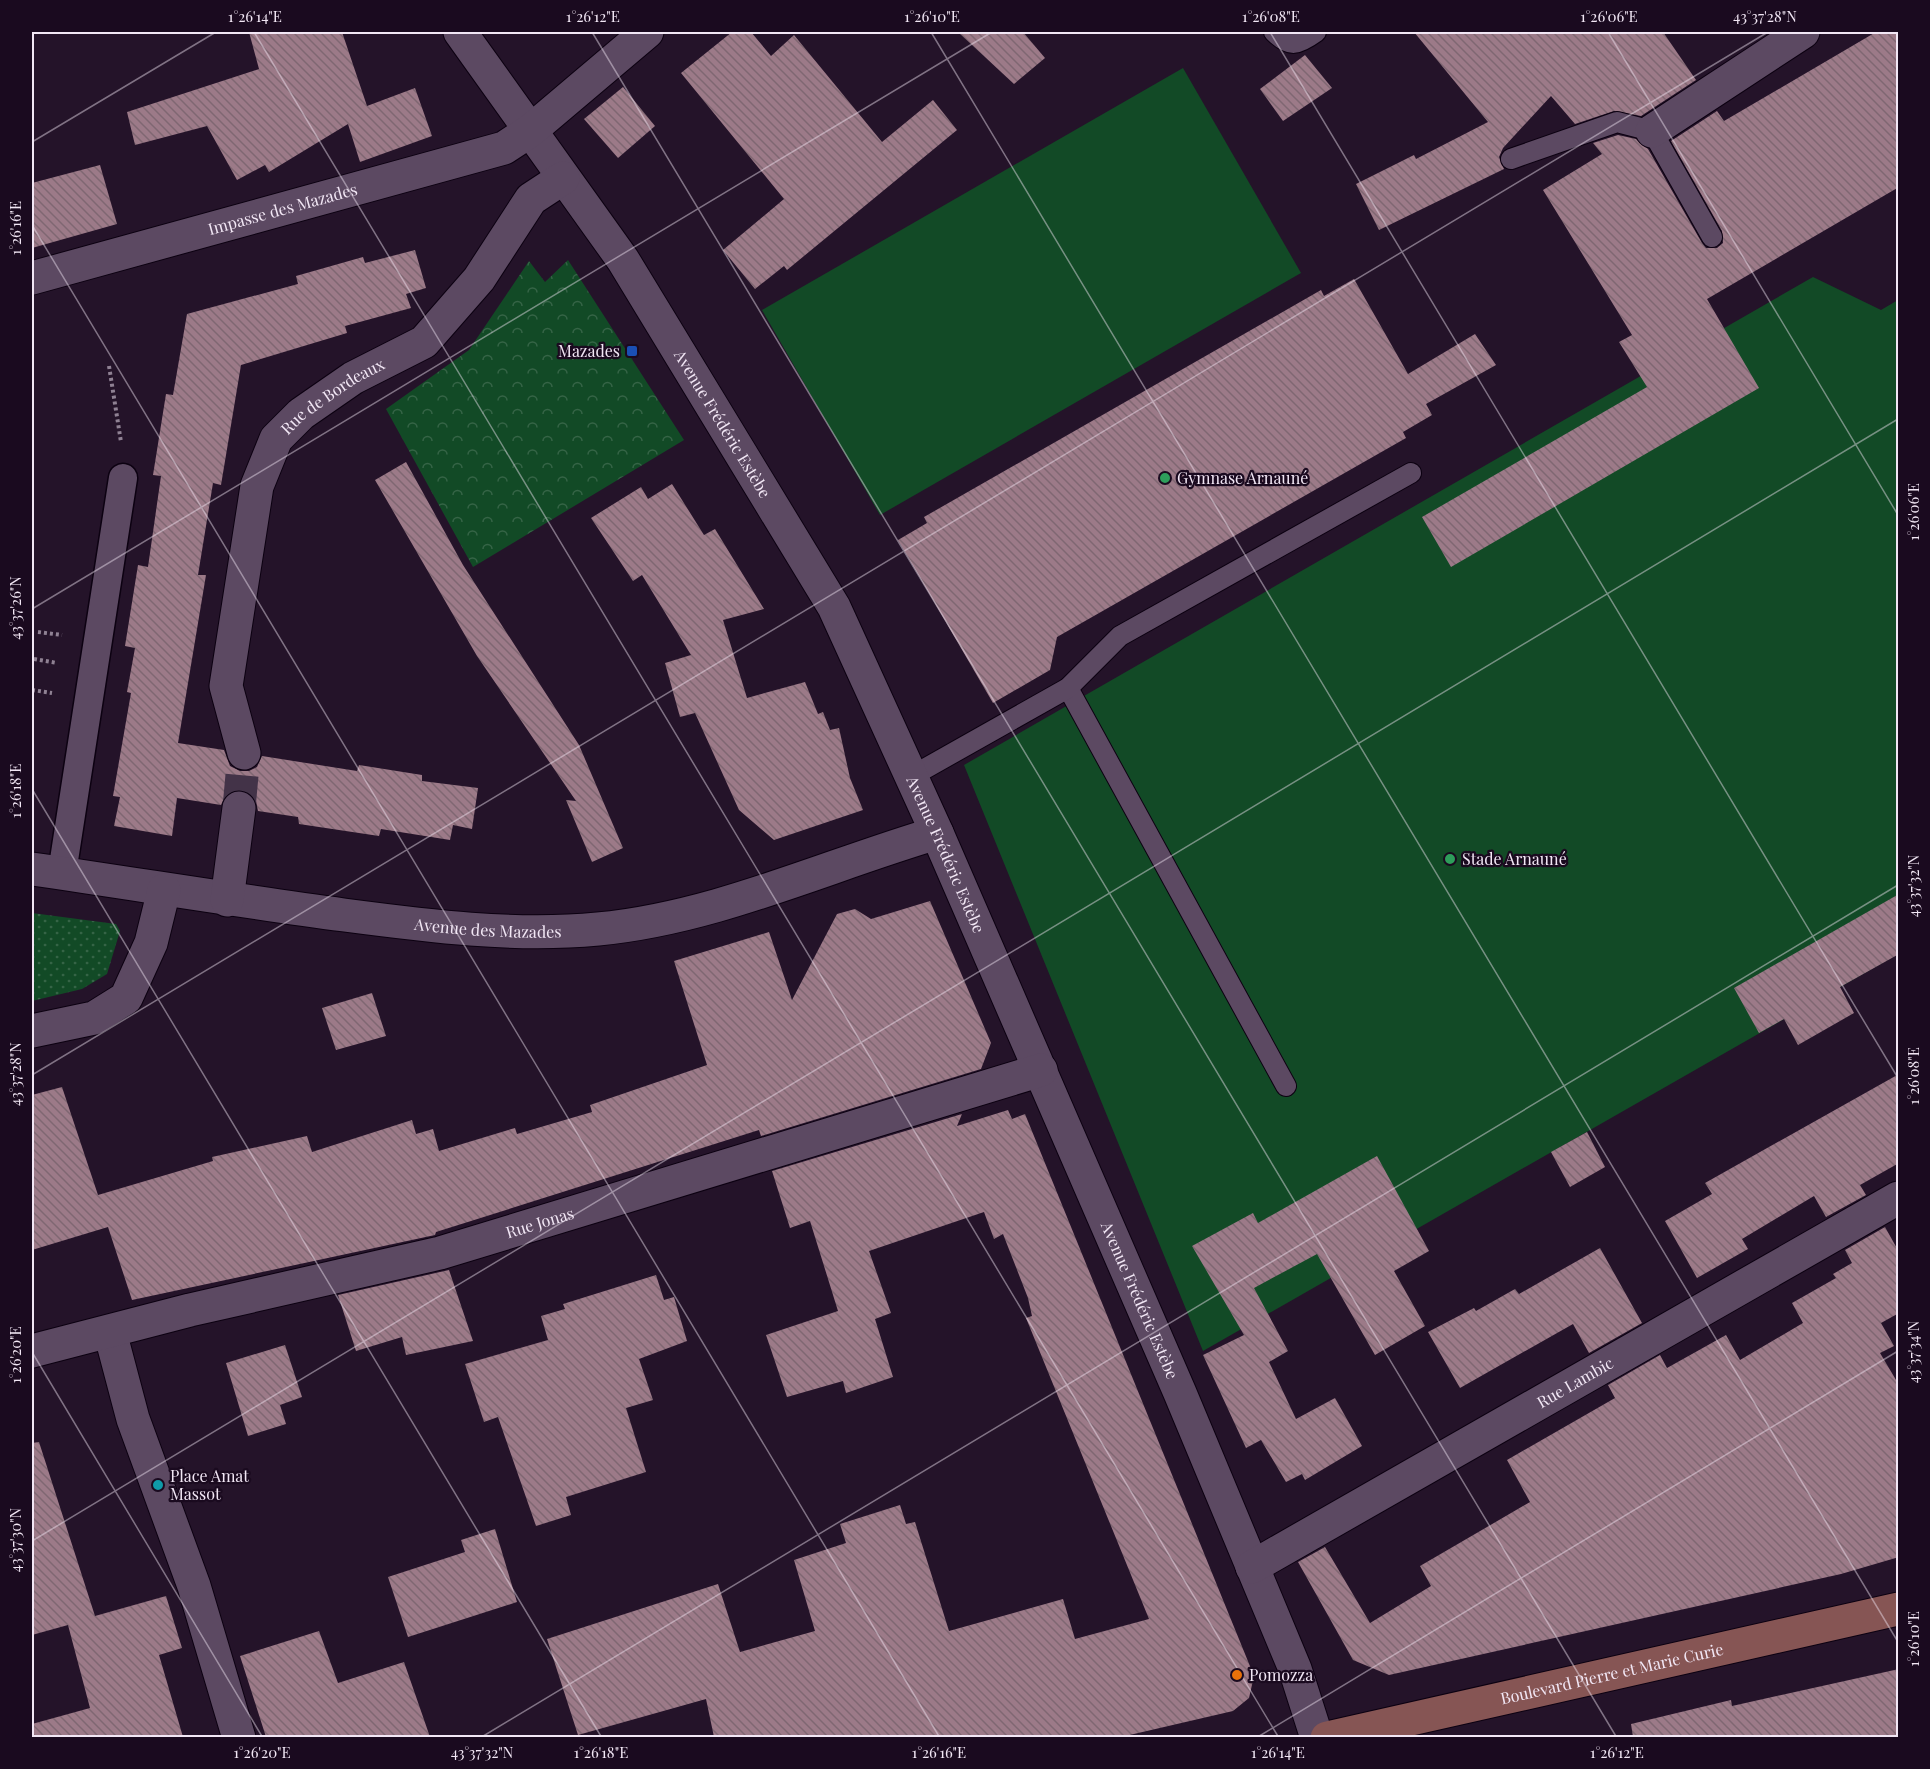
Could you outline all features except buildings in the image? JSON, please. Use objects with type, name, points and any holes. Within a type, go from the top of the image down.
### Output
[{"type":"main road","name":"Boulevard Pierre et Marie Curie","points":[[1327,1737],[1899,1609]]},
{"type":"street","name":"Avenue Frédéric Estèbe","points":[[460,32],[623,260],[834,607],[912,776],[1041,1070],[1295,1669],[1317,1737]]},
{"type":"street","name":"Impasse des Mazades","points":[[32,278],[504,148],[530,131],[647,32]]},
{"type":"street","points":[[1652,131],[1796,33]]},
{"type":"street","name":"Rue de Bordeaux","points":[[244,753],[226,686],[257,486],[276,439],[301,414],[353,378],[424,342],[479,279],[531,199],[563,178]]},
{"type":"street","points":[[47,871],[123,478]]},
{"type":"street","points":[[228,900],[239,808]]},
{"type":"street","name":"Avenue des Mazades","points":[[47,871],[228,900],[421,925],[519,932],[598,929],[669,918],[937,833]]},
{"type":"street","points":[[32,1031],[94,1018],[126,998],[151,943],[164,890]]},
{"type":"street","name":"Rue Jonas","points":[[32,1352],[190,1310],[440,1253],[1041,1070]]},
{"type":"street","name":"Rue Lambic","points":[[1252,1567],[1899,1198]]},
{"type":"street","points":[[110,1332],[133,1419],[194,1586],[239,1737]]},
{"type":"lane","points":[[1274,32],[1284,42],[1296,44],[1316,32]]},
{"type":"lane","points":[[1511,159],[1617,122],[1652,131],[1712,237]]},
{"type":"lane","points":[[912,776],[1068,688],[1120,636],[1411,473]]},
{"type":"lane","points":[[1068,688],[1286,1086]]},
{"type":"path","points":[[109,366],[122,448]]},
{"type":"path","points":[[38,632],[72,636]]},
{"type":"path","points":[[34,659],[66,665]]},
{"type":"path","points":[[32,690],[64,695]]},
{"type":"green space","points":[[1183,68],[1301,273],[880,515],[762,310]]},
{"type":"green space","points":[[568,260],[684,440],[473,567],[386,409],[469,350],[529,261],[545,282]]},
{"type":"green space","name":"Stade Arnauné","points":[[1813,277],[1881,310],[1898,300],[1898,954],[1203,1351],[964,765]]},
{"type":"green space","points":[[32,913],[116,924],[120,931],[107,974],[82,989],[32,1001]]},
{"type":"tunnel","points":[[239,808],[244,753]]},
{"type":"place","name":"Mazades","points":[[632,351]]},
{"type":"place","name":"Gymnase Arnauné","points":[[1165,478]]},
{"type":"place","name":"Stade Arnauné","points":[[1450,859]]},
{"type":"place","name":"Place Amat Massot","points":[[158,1485]]},
{"type":"place","name":"Pomozza","points":[[1237,1675]]}]
